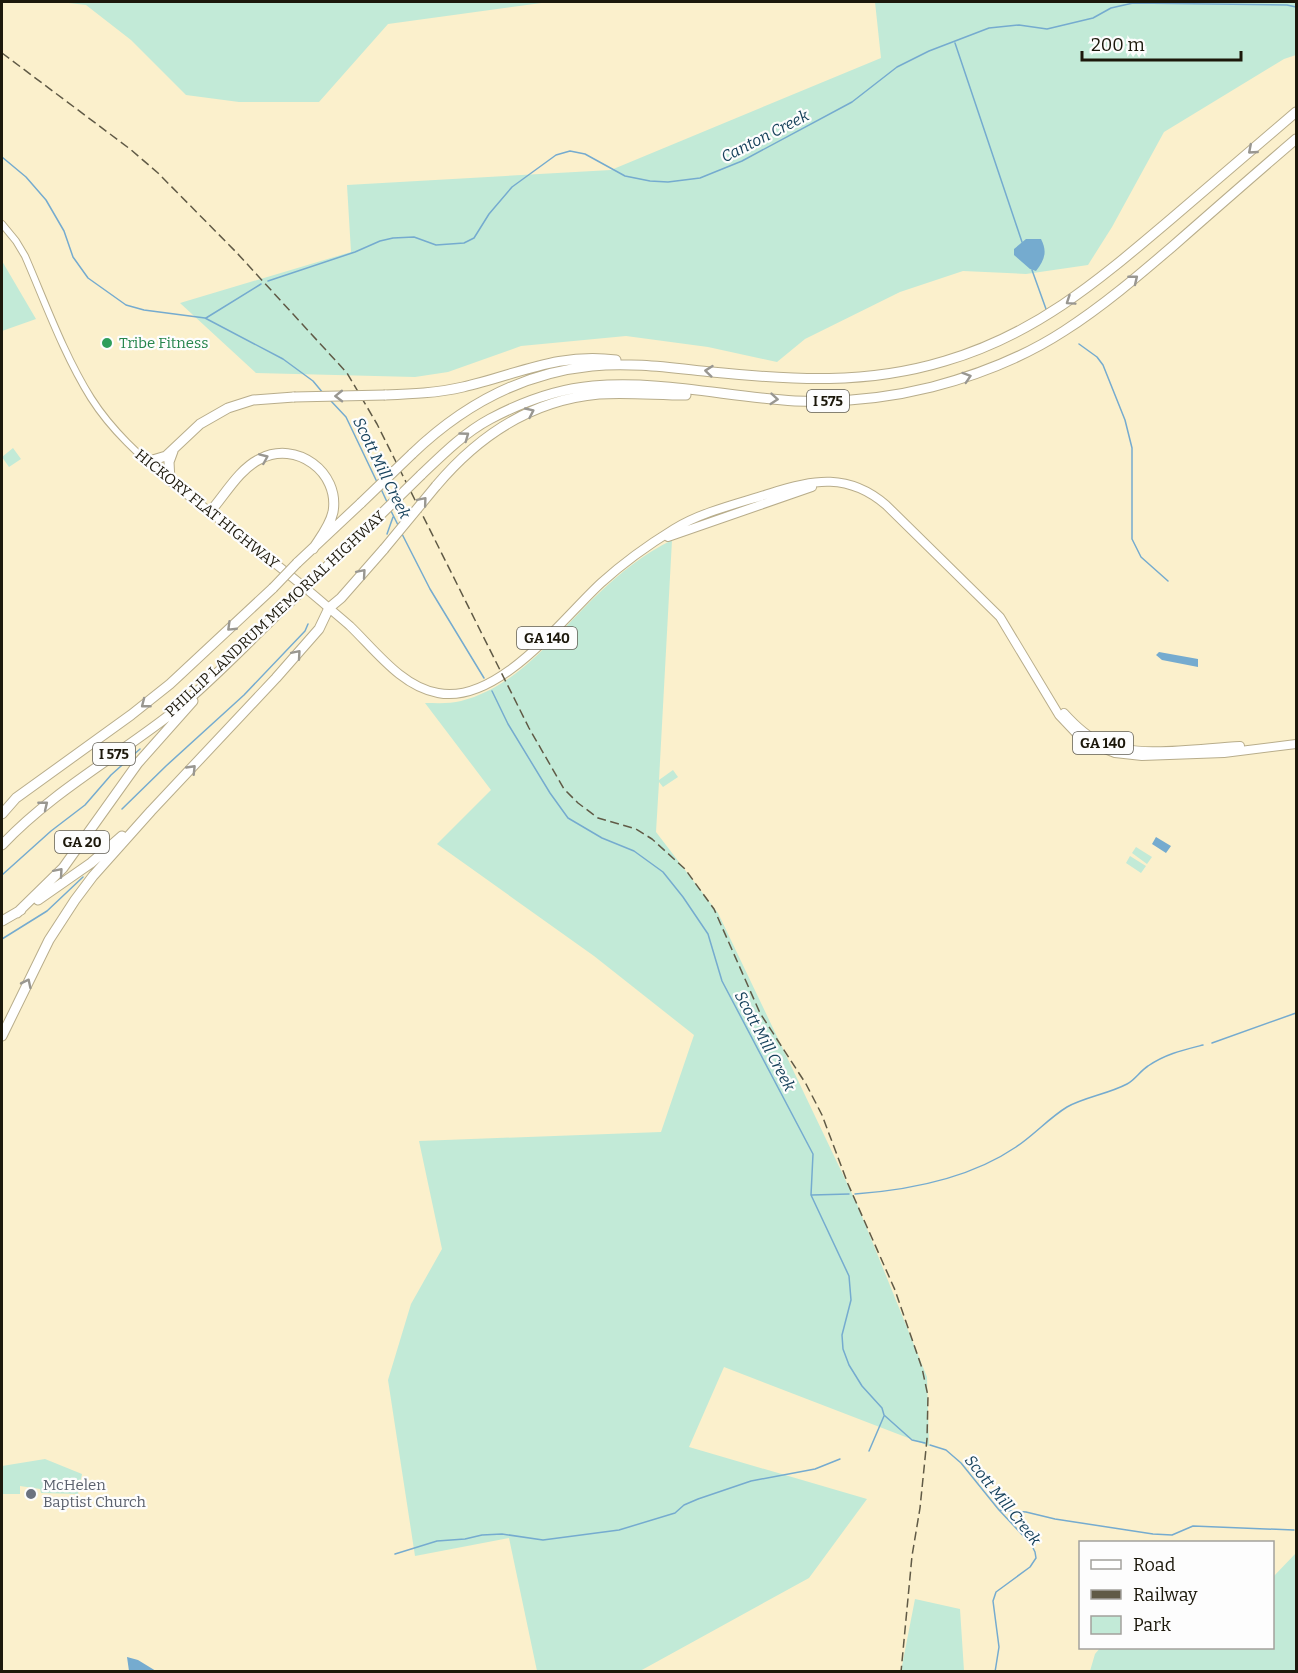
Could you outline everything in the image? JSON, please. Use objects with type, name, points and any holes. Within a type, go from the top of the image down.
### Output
[{"type":"highway","name":"PHILLIP LANDRUM MEMORIAL HIGHWAY","points":[[2,814],[16,798],[156,696],[436,432],[465,411],[511,386],[536,377],[592,366],[620,364],[794,379],[843,379],[875,376],[929,366],[996,343],[1048,315],[1096,282],[1296,112]]},
{"type":"highway","name":"PHILLIP LANDRUM MEMORIAL HIGHWAY","points":[[2,845],[27,820],[64,790],[177,708],[290,603],[421,475],[457,442],[488,420],[523,404],[563,391],[593,386],[632,385],[795,401],[830,401],[893,395],[959,379],[1016,357],[1062,332],[1104,303],[1296,139]]},
{"type":"highway","points":[[147,462],[173,451],[200,424],[228,408],[266,398],[425,393],[453,389],[535,365],[578,358],[607,358],[660,366]]},
{"type":"highway","points":[[2,1036],[40,956],[64,916],[93,876],[268,687],[319,629],[328,608],[341,598],[461,458],[492,432],[525,414],[555,402],[581,396],[611,394],[746,396]]},
{"type":"highway","points":[[170,481],[169,466],[173,451]]},
{"type":"highway","points":[[209,513],[254,462],[276,454],[301,456],[325,475],[332,495],[331,518],[313,549]]},
{"type":"highway","name":"GA 20","points":[[2,921],[17,913],[63,868],[138,764],[226,663]]},
{"type":"highway","points":[[2,807],[16,798]]},
{"type":"highway","points":[[17,913],[91,863],[151,811]]},
{"type":"main road","name":"HICKORY FLAT HIGHWAY","points":[[170,481],[344,621],[380,656],[417,685],[431,692],[444,694],[466,693],[496,679],[524,659],[613,572],[675,528],[727,507],[802,484],[826,482],[848,484],[874,495],[947,563],[1000,617],[1049,697],[1076,726],[1089,736],[1107,745],[1150,750],[1296,744]]},
{"type":"main road","points":[[341,598],[340,608],[344,621]]},
{"type":"street","name":"HICKORY FLAT HIGHWAY","points":[[2,224],[25,256],[91,398],[126,443],[170,481]]},
{"type":"green space","points":[[60,2],[549,2],[388,24],[319,102],[239,102],[186,95],[131,40],[86,5]]},
{"type":"green space","points":[[875,2],[1296,2],[1296,55],[1284,59],[1164,132],[1112,227],[1088,265],[1026,274],[963,271],[900,292],[805,339],[777,362],[708,347],[626,336],[521,346],[448,372],[415,377],[256,373],[180,303],[351,252],[347,185],[611,170],[881,58]]},
{"type":"green space","points":[[2,261],[36,319],[2,331]]},
{"type":"green space","points":[[13,448],[21,459],[9,467],[2,457]]},
{"type":"green space","points":[[672,540],[659,780],[673,770],[678,777],[663,787],[659,782],[656,832],[718,913],[857,1204],[927,1377],[929,1446],[724,1367],[689,1447],[867,1499],[809,1578],[640,1671],[537,1671],[509,1538],[415,1556],[388,1380],[411,1304],[442,1249],[419,1141],[661,1132],[694,1035],[594,956],[437,844],[491,790],[425,703],[461,701],[501,684],[536,656],[615,579],[643,557]]},
{"type":"green space","points":[[1136,847],[1152,857],[1147,864],[1132,853]]},
{"type":"green space","points":[[1130,856],[1146,866],[1141,873],[1126,863]]},
{"type":"green space","points":[[45,1459],[82,1474],[78,1494],[41,1493],[40,1489],[20,1486],[20,1494],[2,1494],[2,1466]]},
{"type":"green space","points":[[1296,1553],[1296,1671],[1090,1671],[1095,1654],[1099,1649],[1274,1649],[1274,1576]]},
{"type":"green space","points":[[915,1599],[960,1609],[964,1671],[901,1671]]},
{"type":"water","points":[[1026,239],[1041,239],[1043,244],[1044,256],[1036,271],[1030,269],[1014,255],[1014,249]]},
{"type":"water","points":[[1159,652],[1198,659],[1198,667],[1162,660],[1156,655]]},
{"type":"water","points":[[1156,837],[1171,846],[1166,853],[1152,844]]},
{"type":"water","points":[[127,1657],[138,1660],[156,1671],[129,1671]]},
{"type":"waterway","name":"Canton Creek","points":[[268,281],[393,238],[414,237],[436,245],[464,243],[474,238],[489,214],[512,187],[556,155],[570,151],[585,154],[625,176],[668,182],[700,178],[742,161],[852,102],[897,67],[929,51],[989,28],[1019,25],[1047,29],[1093,18],[1111,8],[1133,3],[1296,7]]},
{"type":"waterway","points":[[955,43],[1022,242]]},
{"type":"waterway","name":"Canton Creek","points":[[2,157],[26,177],[46,200],[64,231],[73,257],[88,278],[126,305],[144,310],[205,318],[283,359],[313,381],[323,393]]},
{"type":"waterway","points":[[1032,270],[1046,309]]},
{"type":"waterway","name":"Canton Creek","points":[[206,318],[261,284]]},
{"type":"waterway","points":[[1079,344],[1097,357],[1103,365],[1125,420],[1132,448],[1132,539],[1141,557],[1168,581]]},
{"type":"waterway","name":"Scott Mill Creek","points":[[331,401],[346,417],[377,482]]},
{"type":"waterway","name":"Scott Mill Creek","points":[[381,489],[388,504]]},
{"type":"waterway","name":"Scott Mill Creek","points":[[391,511],[398,525]]},
{"type":"waterway","points":[[387,534],[393,517]]},
{"type":"waterway","name":"Scott Mill Creek","points":[[401,532],[430,589],[484,678]]},
{"type":"waterway","points":[[122,809],[244,695],[305,631],[308,624]]},
{"type":"waterway","name":"Scott Mill Creek","points":[[492,691],[508,724],[568,818],[602,838],[634,851],[663,872],[708,934],[722,981],[813,1154],[811,1195],[849,1276],[851,1300],[842,1335],[843,1349],[849,1365],[862,1386],[882,1408],[884,1415],[912,1440],[925,1443]]},
{"type":"waterway","points":[[2,875],[51,831],[85,805],[111,775],[140,749]]},
{"type":"waterway","points":[[2,939],[47,911],[83,877]]},
{"type":"waterway","points":[[1212,1043],[1296,1013]]},
{"type":"waterway","points":[[855,1194],[918,1186],[979,1167],[1016,1147],[1067,1107],[1127,1084],[1161,1058],[1203,1045]]},
{"type":"waterway","points":[[812,1195],[849,1194]]},
{"type":"waterway","points":[[869,1451],[884,1416]]},
{"type":"waterway","name":"Scott Mill Creek","points":[[930,1445],[946,1450],[961,1463],[999,1510],[1031,1544],[1035,1552],[1036,1558],[1030,1567],[996,1592],[993,1601],[999,1647],[995,1672]]},
{"type":"waterway","points":[[395,1554],[437,1541],[482,1535],[502,1534],[543,1540],[619,1530],[675,1513],[684,1505],[698,1499],[751,1481],[815,1469],[840,1459]]},
{"type":"waterway","points":[[999,1510],[1026,1512],[1055,1519],[1153,1534],[1172,1535],[1193,1526],[1294,1530]]},
{"type":"railway","points":[[2,53],[130,149],[158,173],[237,253],[347,373],[377,424],[529,728],[564,789],[598,818],[636,829],[652,839],[685,869],[714,909],[760,1013],[806,1084],[822,1115],[848,1184],[895,1290],[922,1368],[928,1396],[927,1439],[920,1508],[912,1556],[901,1672]]},
{"type":"place","name":"Tribe Fitness","points":[[107,343]]},
{"type":"place","name":"McHelen Baptist Church","points":[[31,1494]]}]
